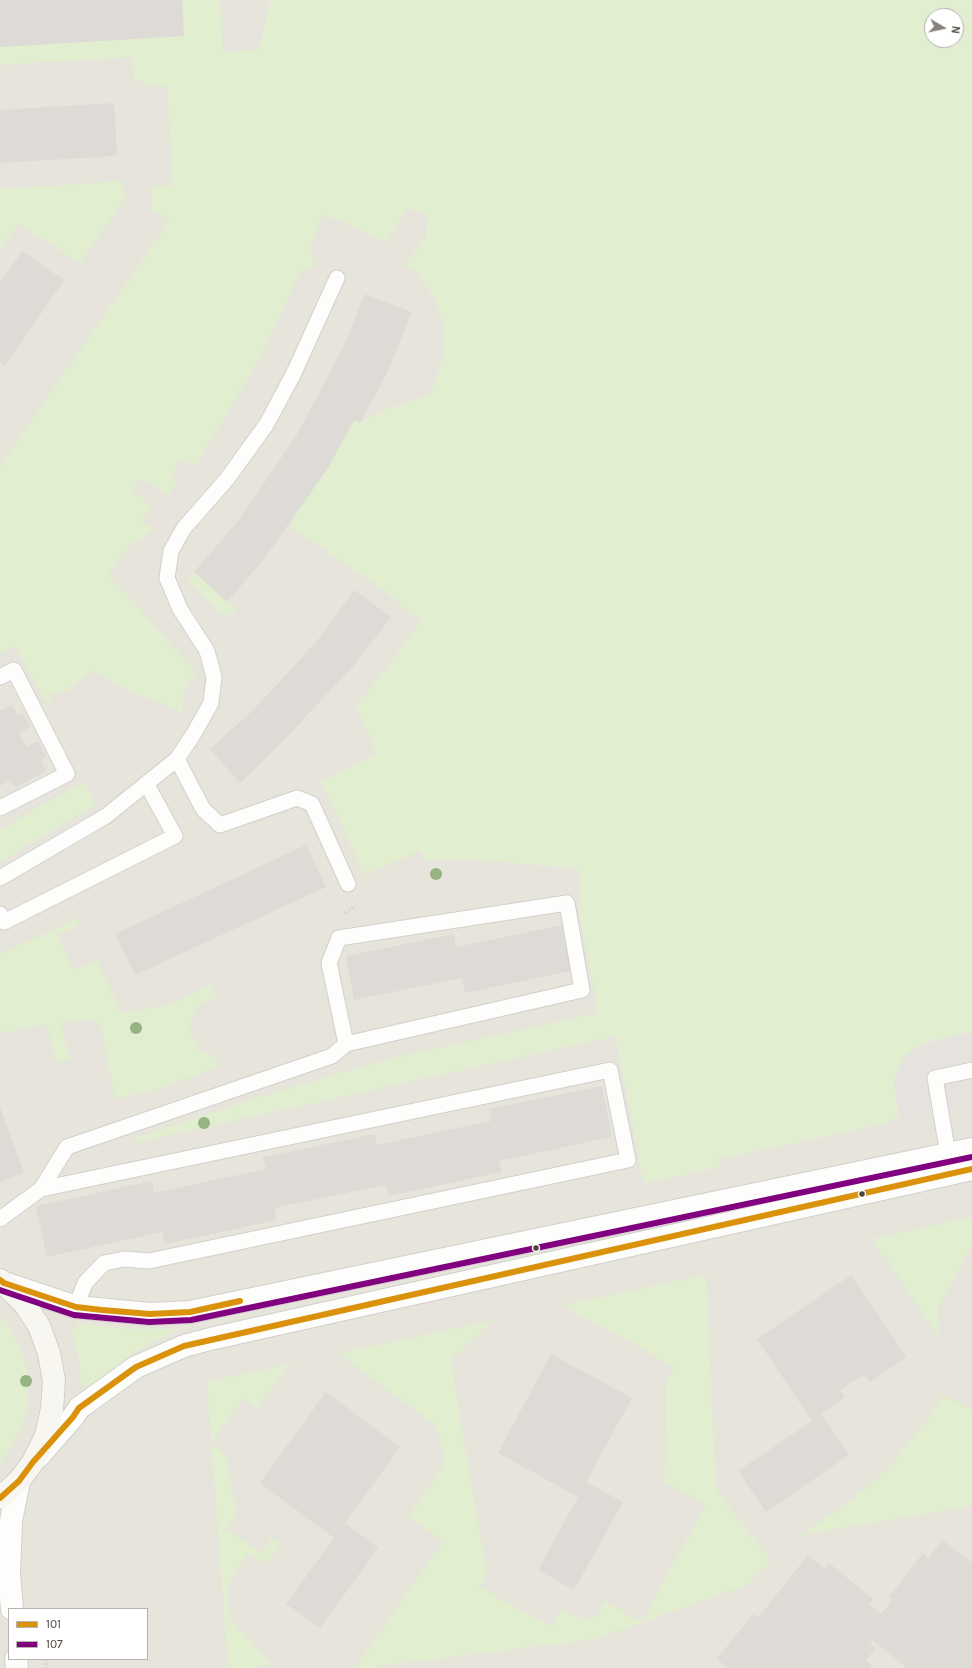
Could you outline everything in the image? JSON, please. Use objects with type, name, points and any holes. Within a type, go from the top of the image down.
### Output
[{"type":"street","points":[[2,1281],[76,1307],[150,1314],[190,1312],[972,1149]]},
{"type":"street","points":[[0,1498],[19,1481],[33,1462],[73,1417],[79,1408],[136,1367],[184,1346],[972,1169]]},
{"type":"street","points":[[2,1281],[24,1303],[39,1326],[50,1353],[54,1381],[52,1409],[46,1436],[33,1462]]},
{"type":"street","points":[[12,1608],[9,1574],[11,1521],[19,1481]]},
{"type":"lane","points":[[0,878],[106,816],[147,785],[177,759],[193,735],[210,703],[214,677],[207,651],[180,609],[167,578],[171,551],[184,528],[227,479],[266,425],[293,375],[337,278]]},
{"type":"lane","points":[[0,677],[14,670],[67,774],[0,808]]},
{"type":"lane","points":[[177,759],[203,809],[220,825],[297,798],[312,804],[348,884]]},
{"type":"lane","points":[[0,914],[4,922],[175,836],[147,785]]},
{"type":"lane","points":[[0,1219],[41,1189],[67,1147],[332,1056],[346,1044],[582,990],[567,903],[339,938],[329,963],[346,1044]]},
{"type":"lane","points":[[41,1189],[610,1070],[628,1160],[149,1261],[124,1259],[104,1263],[85,1283],[76,1307]]},
{"type":"lane","points":[[948,1154],[935,1078],[972,1070]]},
{"type":"path","points":[[339,938],[331,923],[361,903],[348,884]]},
{"type":"shaded area","points":[[0,0],[271,0],[259,50],[386,242],[407,207],[428,216],[426,239],[405,264],[418,274],[434,297],[444,323],[444,358],[431,395],[391,408],[360,423],[385,591],[421,622],[357,707],[425,860],[462,859],[579,868],[579,912],[616,1036],[644,1183],[718,1167],[718,1159],[882,1124],[899,1116],[972,1032],[972,1668],[0,1668]]},
{"type":"shaded area","points":[[972,1032],[972,1104],[907,1121],[899,1116],[894,1088],[896,1072],[905,1056],[922,1045],[938,1039]]},
{"type":"green space","points":[[182,0],[220,0],[223,52],[259,50],[271,0],[972,0],[972,1032],[938,1039],[922,1045],[896,1072],[894,1088],[899,1116],[882,1124],[719,1159],[719,1167],[644,1183],[616,1036],[134,1143],[135,1138],[295,1086],[401,1056],[598,1013],[579,912],[579,868],[462,859],[425,860],[421,850],[365,876],[321,782],[376,755],[357,707],[421,622],[385,591],[288,525],[354,420],[361,423],[391,408],[431,395],[444,358],[444,323],[434,297],[418,274],[405,264],[426,239],[428,216],[407,208],[386,242],[323,214],[310,248],[315,265],[310,270],[300,272],[262,355],[196,465],[179,461],[172,475],[177,483],[167,496],[153,484],[139,480],[132,490],[152,507],[142,521],[153,530],[128,547],[108,574],[197,673],[185,687],[182,712],[131,691],[92,670],[66,692],[52,692],[48,706],[14,645],[0,653],[0,466],[169,221],[152,210],[151,186],[173,185],[167,86],[149,87],[143,81],[134,81],[133,57],[0,65],[0,47],[184,36]]},
{"type":"green space","points":[[120,181],[126,197],[80,263],[19,224],[0,250],[0,189]]},
{"type":"green space","points":[[194,572],[236,609],[232,615],[221,614],[188,581]]},
{"type":"green space","points":[[84,782],[96,804],[0,862],[0,829]]},
{"type":"green space","points":[[77,918],[80,925],[57,935],[73,970],[97,960],[122,1014],[171,1004],[211,985],[217,997],[204,1002],[194,1012],[190,1026],[193,1039],[201,1050],[217,1059],[219,1067],[158,1089],[115,1099],[100,1021],[78,1020],[61,1024],[69,1059],[57,1063],[46,1024],[0,1033],[0,955]]},
{"type":"green space","points":[[972,1217],[972,1246],[938,1307],[939,1337],[872,1239]]},
{"type":"green space","points":[[706,1275],[716,1489],[771,1561],[746,1585],[596,1639],[365,1668],[354,1668],[443,1542],[408,1516],[443,1466],[445,1457],[436,1426],[338,1353],[495,1320],[451,1359],[487,1573],[479,1587],[553,1627],[562,1609],[578,1617],[588,1619],[596,1617],[605,1602],[642,1622],[705,1505],[665,1483],[666,1383],[675,1367],[562,1305]]},
{"type":"green space","points":[[0,1315],[17,1340],[24,1357],[28,1375],[28,1394],[26,1412],[21,1429],[12,1446],[0,1463]]},
{"type":"green space","points":[[79,1323],[130,1329],[179,1329],[135,1352],[93,1385],[81,1385],[78,1354],[72,1330]]},
{"type":"green space","points":[[292,1363],[256,1408],[244,1397],[211,1442],[207,1382]]},
{"type":"green space","points":[[942,1395],[972,1410],[972,1506],[799,1535],[834,1513],[887,1469],[933,1412]]},
{"type":"green space","points":[[212,1443],[226,1456],[236,1514],[226,1529],[261,1553],[271,1538],[280,1544],[266,1564],[248,1553],[227,1587],[229,1617],[272,1665],[247,1668],[228,1668]]},
{"type":"building","points":[[0,0],[182,0],[184,36],[0,47]]},
{"type":"building","points":[[114,103],[117,156],[0,163],[0,110]]},
{"type":"building","points":[[22,251],[64,280],[5,366],[0,362],[0,283]]},
{"type":"building","points":[[365,294],[412,312],[387,373],[360,423],[354,420],[328,468],[264,559],[227,602],[194,572],[239,520],[296,436],[342,350]]},
{"type":"building","points":[[354,590],[391,617],[355,664],[281,743],[240,783],[210,749],[252,711],[286,675],[323,634]]},
{"type":"building","points":[[12,705],[17,715],[22,713],[30,727],[19,733],[26,747],[38,741],[46,756],[41,760],[46,771],[15,788],[11,780],[0,786],[0,711]]},
{"type":"building","points":[[306,845],[326,887],[135,975],[115,934]]},
{"type":"building","points":[[562,925],[571,971],[465,993],[462,978],[354,1000],[346,956],[454,934],[456,947]]},
{"type":"building","points":[[602,1086],[612,1137],[499,1161],[502,1172],[388,1196],[386,1185],[274,1208],[277,1220],[165,1244],[162,1232],[47,1257],[36,1206],[152,1181],[154,1193],[266,1169],[263,1157],[375,1134],[377,1145],[491,1121],[489,1109]]},
{"type":"building","points":[[0,1107],[24,1173],[0,1182]]},
{"type":"building","points":[[851,1275],[906,1357],[870,1382],[864,1374],[840,1390],[845,1397],[821,1414],[849,1455],[766,1512],[738,1471],[812,1421],[757,1339]]},
{"type":"building","points":[[551,1354],[632,1398],[586,1482],[623,1502],[574,1590],[538,1570],[578,1497],[498,1453]]},
{"type":"building","points":[[326,1392],[400,1447],[345,1523],[378,1548],[320,1628],[286,1604],[334,1538],[260,1483]]},
{"type":"building","points":[[943,1540],[972,1563],[972,1668],[907,1668],[873,1640],[870,1644],[876,1648],[866,1660],[872,1665],[869,1668],[728,1668],[717,1659],[753,1614],[758,1618],[808,1555],[825,1569],[829,1563],[873,1599],[869,1604],[881,1614],[893,1600],[889,1597],[923,1553],[928,1558]]},
{"type":"transit line","name":"107","points":[[0,1290],[74,1315],[149,1322],[191,1320],[972,1157]]},
{"type":"transit line","name":"101","points":[[0,1498],[19,1481],[33,1462],[73,1417],[79,1408],[136,1367],[184,1346],[972,1169]]},
{"type":"transit line","name":"101","points":[[0,1280],[4,1283],[76,1307],[102,1310],[150,1314],[190,1312],[240,1301]]}]
